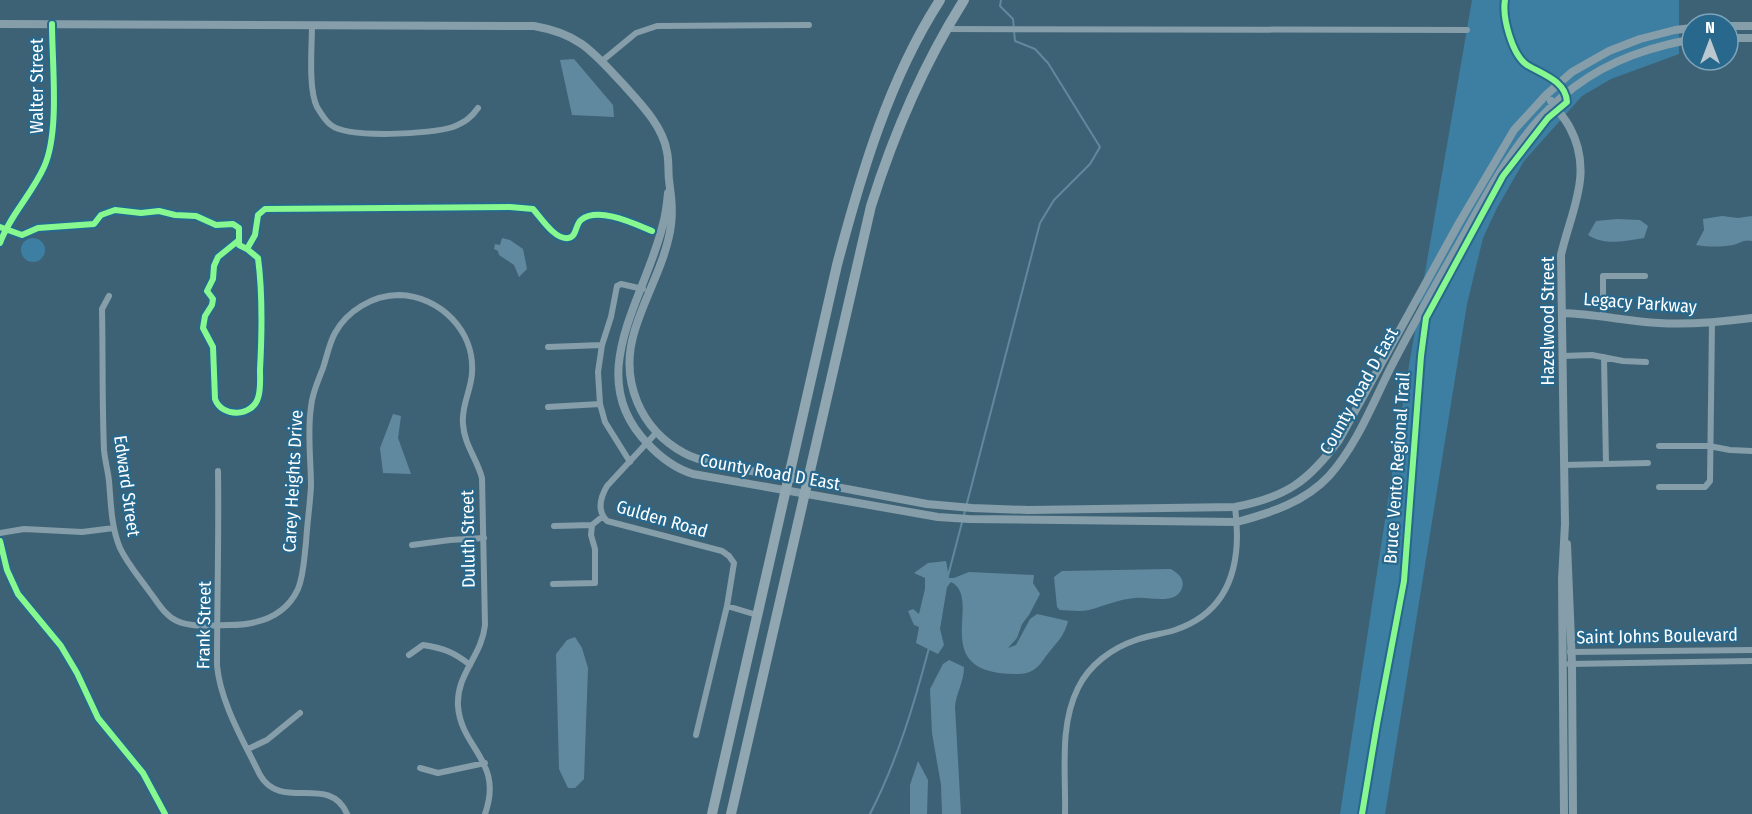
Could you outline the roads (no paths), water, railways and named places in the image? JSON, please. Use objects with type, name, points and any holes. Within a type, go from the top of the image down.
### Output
[{"type":"main road","points":[[712,814],[837,265],[860,183],[895,88],[922,29],[940,0]]},
{"type":"main road","points":[[731,814],[864,233],[879,180],[903,115],[946,29],[964,0]]},
{"type":"street","points":[[0,24],[534,26],[555,30],[573,37],[591,49],[655,123],[667,150],[669,182]]},
{"type":"street","name":"Walter Street","points":[[0,243],[10,219],[43,170],[51,146],[53,126],[52,24]]},
{"type":"street","points":[[312,25],[312,89],[317,106],[331,126],[349,132],[421,133],[451,128],[469,120],[478,108]]},
{"type":"street","points":[[602,61],[636,33],[657,26],[809,25]]},
{"type":"street","points":[[946,29],[1467,30]]},
{"type":"street","name":"County Road D East","points":[[669,182],[673,205],[671,227],[634,334],[629,362],[631,385],[636,403],[647,423],[663,440],[685,454],[714,464],[927,504],[1028,510],[1235,507],[1263,501],[1286,492],[1321,465],[1339,440],[1459,223],[1514,130],[1546,95],[1572,72],[1609,51],[1640,39],[1680,31]]},
{"type":"street","name":"County Road D East","points":[[669,182],[663,226],[620,349],[618,367],[618,383],[627,415],[637,432],[663,460],[683,471],[938,517],[1237,522],[1291,503],[1308,494],[1329,476],[1350,447],[1410,330],[1492,185],[1514,149],[1542,114],[1597,70],[1627,57],[1680,43]]},
{"type":"street","name":"Hazelwood Street","points":[[1546,95],[1571,129],[1579,152],[1581,167],[1579,193],[1566,231],[1561,255],[1565,524],[1572,652],[1573,814]]},
{"type":"street","points":[[1603,315],[1602,276],[1645,276]]},
{"type":"street","points":[[630,462],[604,422],[600,404],[598,372],[602,345],[611,317],[617,286],[621,284],[649,291]]},
{"type":"street","name":"Carey Heights Drive","points":[[217,625],[253,624],[264,621],[282,610],[298,588],[303,569],[311,487],[310,408],[334,333],[349,315],[375,299],[399,295]]},
{"type":"street","name":"Duluth Street","points":[[399,295],[423,299],[442,310],[458,325],[467,342],[472,362],[472,373],[462,414],[462,426],[482,477],[484,635],[478,654],[470,665],[460,688],[458,708],[463,727],[485,763],[490,789],[485,814]]},
{"type":"street","name":"Edward Street","points":[[109,296],[102,309],[104,451],[114,528],[121,550],[165,612],[185,624],[217,625]]},
{"type":"street","name":"Legacy Parkway","points":[[1562,313],[1603,315],[1658,323],[1712,323],[1752,318]]},
{"type":"street","points":[[1659,487],[1707,486],[1711,478],[1712,323]]},
{"type":"street","points":[[548,347],[602,345]]},
{"type":"street","points":[[1562,356],[1604,357],[1628,362],[1646,362]]},
{"type":"street","points":[[1604,357],[1606,464]]},
{"type":"street","points":[[548,407],[600,404]]},
{"type":"street","name":"Gulden Road","points":[[656,433],[607,486],[600,504],[603,516],[608,521],[722,551],[734,563],[727,606],[696,735]]},
{"type":"street","points":[[1659,446],[1752,451]]},
{"type":"street","points":[[1564,465],[1648,463]]},
{"type":"street","name":"Frank Street","points":[[218,471],[217,665],[220,687],[260,775],[268,786],[281,792],[329,795],[340,803],[347,814]]},
{"type":"street","points":[[1065,814],[1068,719],[1078,688],[1099,661],[1116,648],[1192,623],[1208,612],[1222,596],[1231,580],[1235,563],[1237,522],[1235,507]]},
{"type":"street","points":[[554,526],[592,525],[603,516]]},
{"type":"street","name":"Hazelwood Street","points":[[1564,814],[1562,554],[1565,524]]},
{"type":"street","points":[[553,584],[595,583],[592,525]]},
{"type":"street","points":[[0,533],[24,529],[82,532],[114,528]]},
{"type":"street","points":[[412,545],[484,538]]},
{"type":"street","points":[[0,541],[7,570],[18,594],[61,646],[77,673],[98,718],[143,773],[165,814]]},
{"type":"street","points":[[727,606],[757,615]]},
{"type":"street","points":[[409,655],[423,645],[438,647],[453,652],[470,665]]},
{"type":"street","name":"Saint Johns Boulevard","points":[[1563,652],[1752,650]]},
{"type":"street","name":"Saint Johns Boulevard","points":[[1563,664],[1752,661]]},
{"type":"street","points":[[248,749],[267,740],[300,713]]},
{"type":"street","points":[[420,768],[438,773],[485,763]]},
{"type":"waterway","points":[[948,576],[1040,223],[1054,200],[1090,164],[1100,147],[1048,63],[1035,49],[1015,41],[1013,19],[1000,6],[1001,0]]},
{"type":"waterway","points":[[870,814],[904,732],[929,648]]}]
